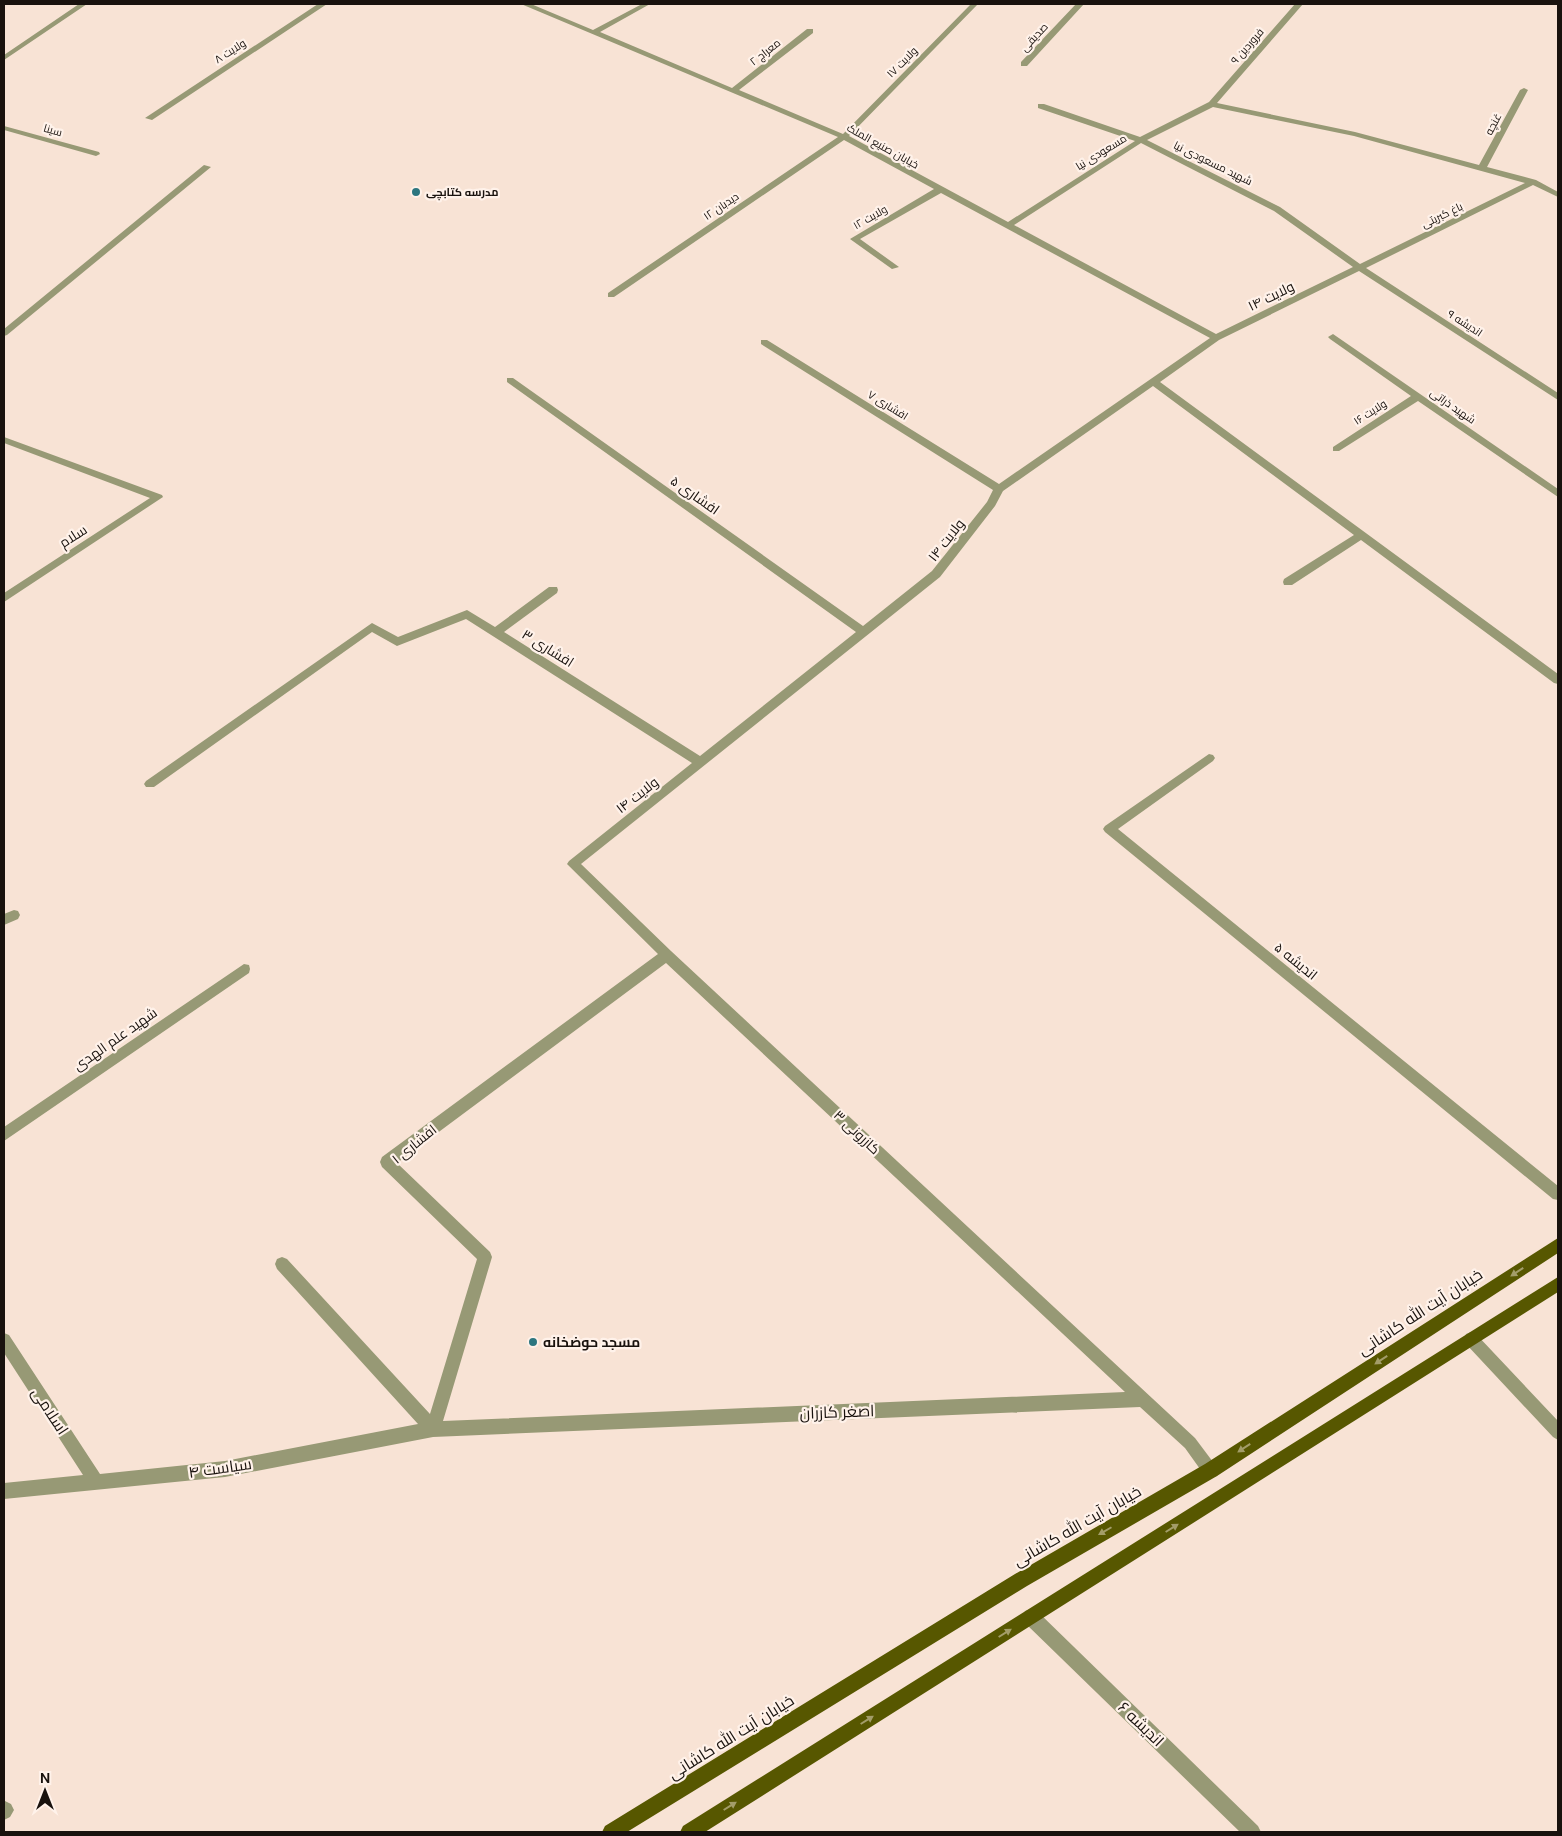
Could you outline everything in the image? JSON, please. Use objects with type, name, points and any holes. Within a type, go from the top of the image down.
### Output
[{"type":"main road","name":"خیابان آیت الله کاشانی","points":[[611,1832],[1022,1580],[1211,1470],[1558,1245]]},
{"type":"main road","points":[[689,1832],[1558,1284]]},
{"type":"street","points":[[4,58],[83,4]]},
{"type":"street","name":"ولایت ۸","points":[[149,118],[323,4]]},
{"type":"street","name":"خیابان صنیع الملک","points":[[525,4],[844,137],[1216,338]]},
{"type":"street","points":[[592,33],[648,4]]},
{"type":"street","name":"ولایت ۱۷","points":[[844,137],[975,4]]},
{"type":"street","name":"صدیقی","points":[[1024,64],[1080,4]]},
{"type":"street","name":"فروردین ۹","points":[[1212,104],[1299,4]]},
{"type":"street","name":"معراج ۲","points":[[733,91],[810,31]]},
{"type":"street","name":"غنچه","points":[[1482,168],[1524,90]]},
{"type":"street","points":[[1212,104],[1355,134],[1533,182],[1558,195]]},
{"type":"street","name":"مسعودی نیا","points":[[1007,226],[1141,140],[1212,104]]},
{"type":"street","name":"شهید مسعودی نیا","points":[[1041,106],[1141,140],[1235,186],[1277,209],[1360,268]]},
{"type":"street","name":"سینا","points":[[4,128],[96,154]]},
{"type":"street","name":"دیدبان ۱۲","points":[[611,295],[844,137]]},
{"type":"street","points":[[4,333],[207,167]]},
{"type":"street","name":"باغ کبریتی","points":[[1360,268],[1533,182]]},
{"type":"street","name":"ولایت ۱۲","points":[[895,266],[854,240],[939,190]]},
{"type":"street","name":"ولایت ۱۴","points":[[573,864],[936,574],[991,504],[999,490],[1216,338],[1360,268]]},
{"type":"street","name":"اندیشه ۹","points":[[1360,268],[1558,397]]},
{"type":"street","name":"شهید ذراتی","points":[[1333,337],[1558,494]]},
{"type":"street","name":"افشاری ۷","points":[[764,342],[999,490]]},
{"type":"street","name":"افشاری ۵","points":[[510,380],[864,632]]},
{"type":"street","points":[[1154,382],[1558,680]]},
{"type":"street","name":"ولایت ۱۶","points":[[1336,449],[1418,396]]},
{"type":"street","name":"سلام","points":[[4,440],[158,497],[4,598]]},
{"type":"street","points":[[1288,582],[1362,535]]},
{"type":"street","points":[[496,632],[554,590]]},
{"type":"street","name":"افشاری ۳","points":[[150,784],[372,627],[397,642],[467,614],[700,762]]},
{"type":"street","name":"اندیشه ۵","points":[[1208,758],[1109,829],[1558,1194]]},
{"type":"street","name":"کازرونی ۳","points":[[573,864],[667,955],[1143,1399]]},
{"type":"street","name":"افشاری ۱","points":[[433,1429],[486,1258],[387,1162],[667,955]]},
{"type":"street","name":"شهید علم الهدی","points":[[4,1135],[244,969]]},
{"type":"street","points":[[282,1264],[433,1429]]},
{"type":"street","name":"اسلامی","points":[[4,1340],[96,1481]]},
{"type":"street","points":[[1471,1340],[1558,1432]]},
{"type":"street","points":[[1143,1399],[1190,1443],[1211,1470]]},
{"type":"street","name":"اصغر کازران","points":[[433,1429],[1143,1399]]},
{"type":"street","name":"سیاست ۴","points":[[4,1492],[226,1469],[433,1429]]},
{"type":"street","name":"اندیشه ۶","points":[[1031,1617],[1252,1832]]},
{"type":"place","name":"مدرسه کتابچی","points":[[416,192]]},
{"type":"place","name":"مسجد حوضخانه","points":[[533,1342]]}]
